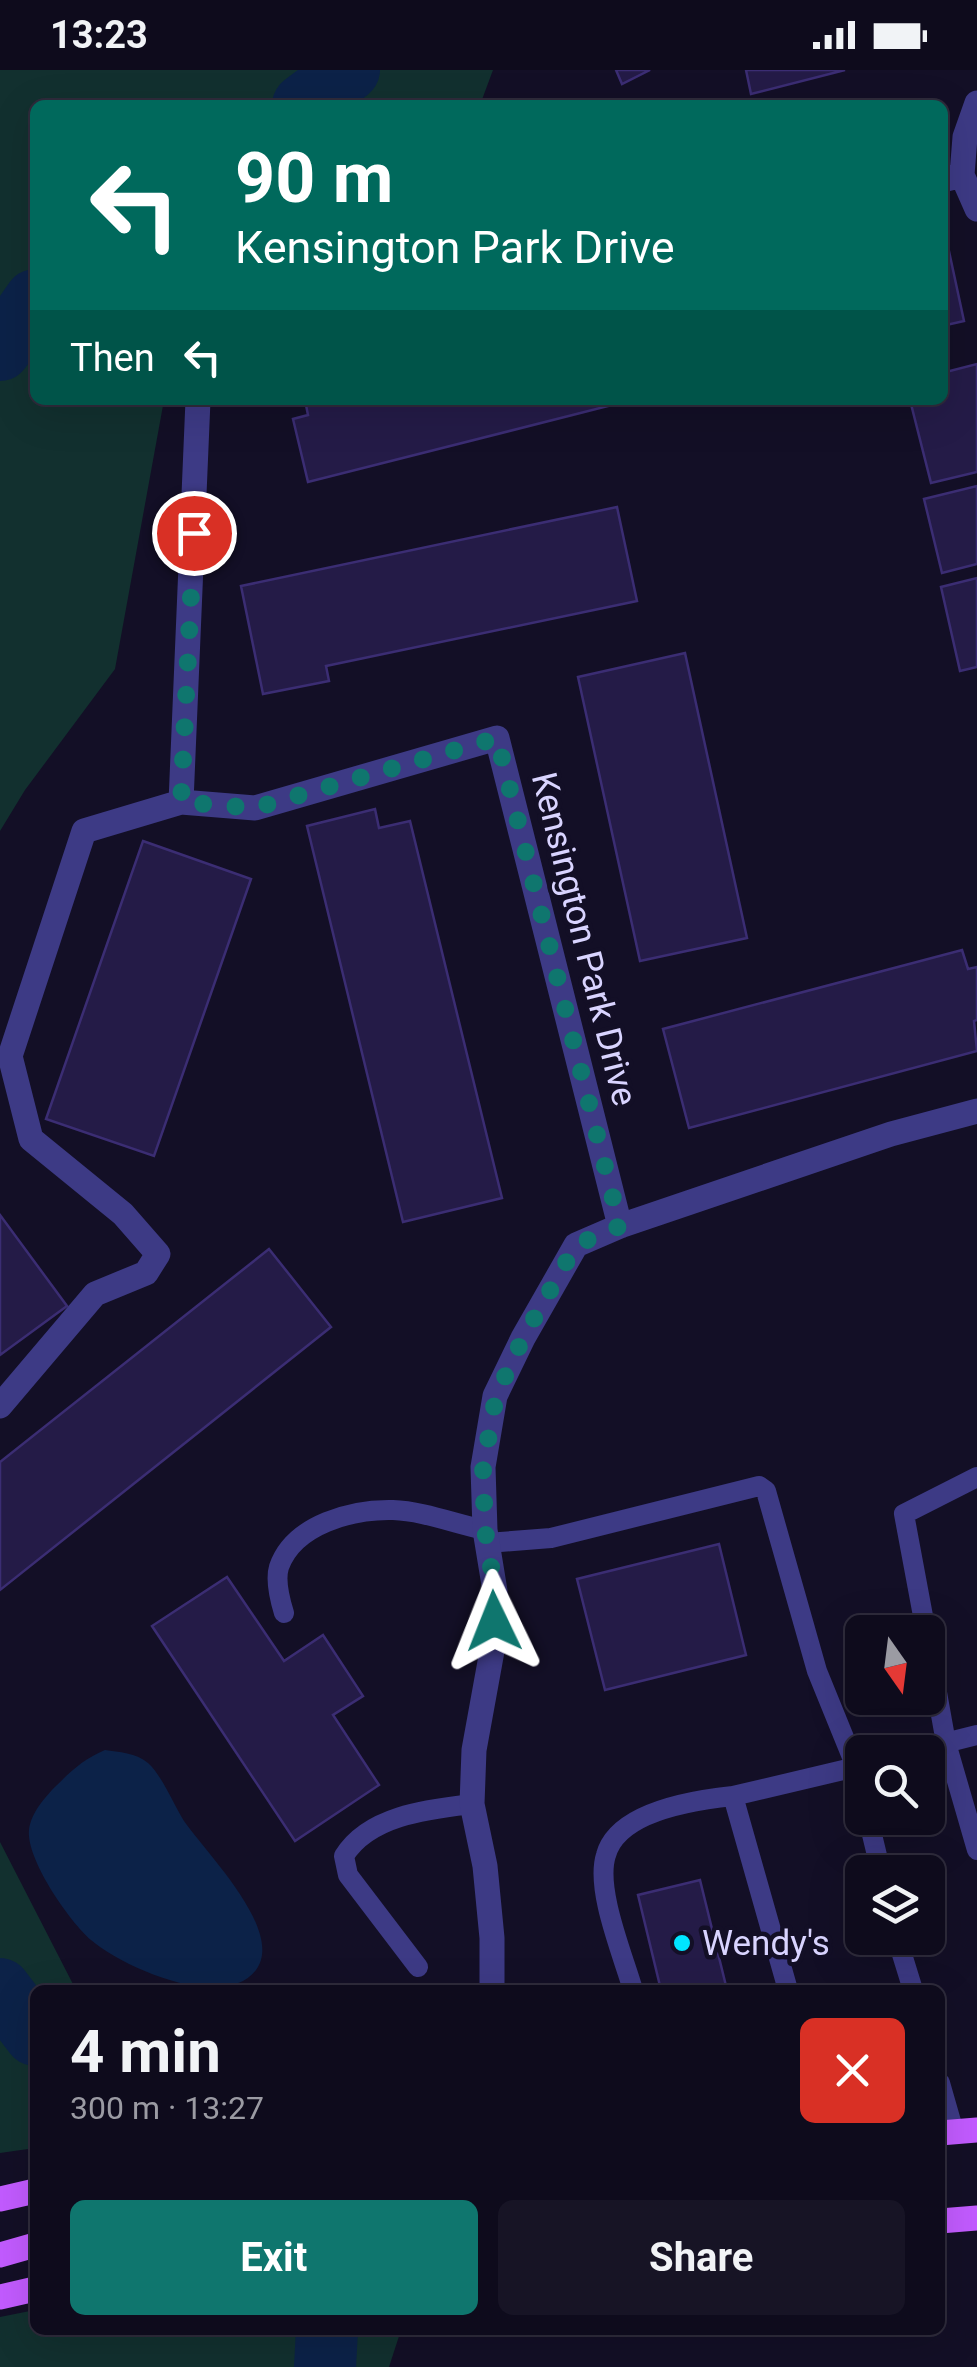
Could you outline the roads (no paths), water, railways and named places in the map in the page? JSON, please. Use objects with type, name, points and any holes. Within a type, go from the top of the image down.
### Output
[{"type":"main road","points":[[0,2199],[30,2192]]},
{"type":"main road","points":[[945,2221],[977,2218]]},
{"type":"main road","points":[[0,2254],[30,2247]]},
{"type":"main road","points":[[0,2297],[30,2290]]},
{"type":"street","points":[[976,104],[952,178],[977,209]]},
{"type":"street","points":[[0,1406],[95,1294],[146,1272],[158,1254],[123,1214],[30,1139],[10,1056],[84,831],[181,802],[198,405]]},
{"type":"street","name":"Kensington Park Drive","points":[[181,802],[255,808],[497,738],[620,1226]]},
{"type":"street","points":[[492,1985],[489,1902],[472,1804],[474,1750],[492,1651],[495,1591],[486,1537],[483,1468],[496,1396],[523,1338],[576,1245],[620,1226],[891,1134],[977,1111]]},
{"type":"lane","points":[[923,1615],[904,1514],[977,1477]]},
{"type":"lane","points":[[284,1613],[279,1568],[292,1546],[315,1528],[348,1514],[395,1510],[486,1537],[551,1538],[759,1486],[766,1491],[816,1671],[845,1735]]},
{"type":"lane","points":[[941,1715],[977,1850]]},
{"type":"lane","points":[[946,1743],[977,1735]]},
{"type":"lane","points":[[633,1985],[604,1882],[606,1853],[625,1827],[682,1802],[733,1796],[845,1769]]},
{"type":"lane","points":[[733,1796],[787,1985]]},
{"type":"lane","points":[[418,1966],[348,1875],[344,1856],[349,1846],[414,1810],[472,1804]]},
{"type":"lane","points":[[903,1955],[912,1985]]},
{"type":"lane","points":[[945,2097],[957,2132]]},
{"type":"water","points":[[105,1750],[138,1757],[153,1768],[184,1821],[252,1914],[262,1954],[256,1970],[241,1982],[193,1985],[149,1973],[106,1951],[72,1919],[41,1873],[29,1830],[43,1800],[84,1761]]},
{"type":"waterway","points":[[310,100],[349,70]]},
{"type":"waterway","points":[[0,350],[30,307]]},
{"type":"waterway","points":[[0,1989],[30,2028]]},
{"type":"waterway","points":[[325,2367],[327,2335]]},
{"type":"place","name":"Wendy's","points":[[682,1943]]}]
